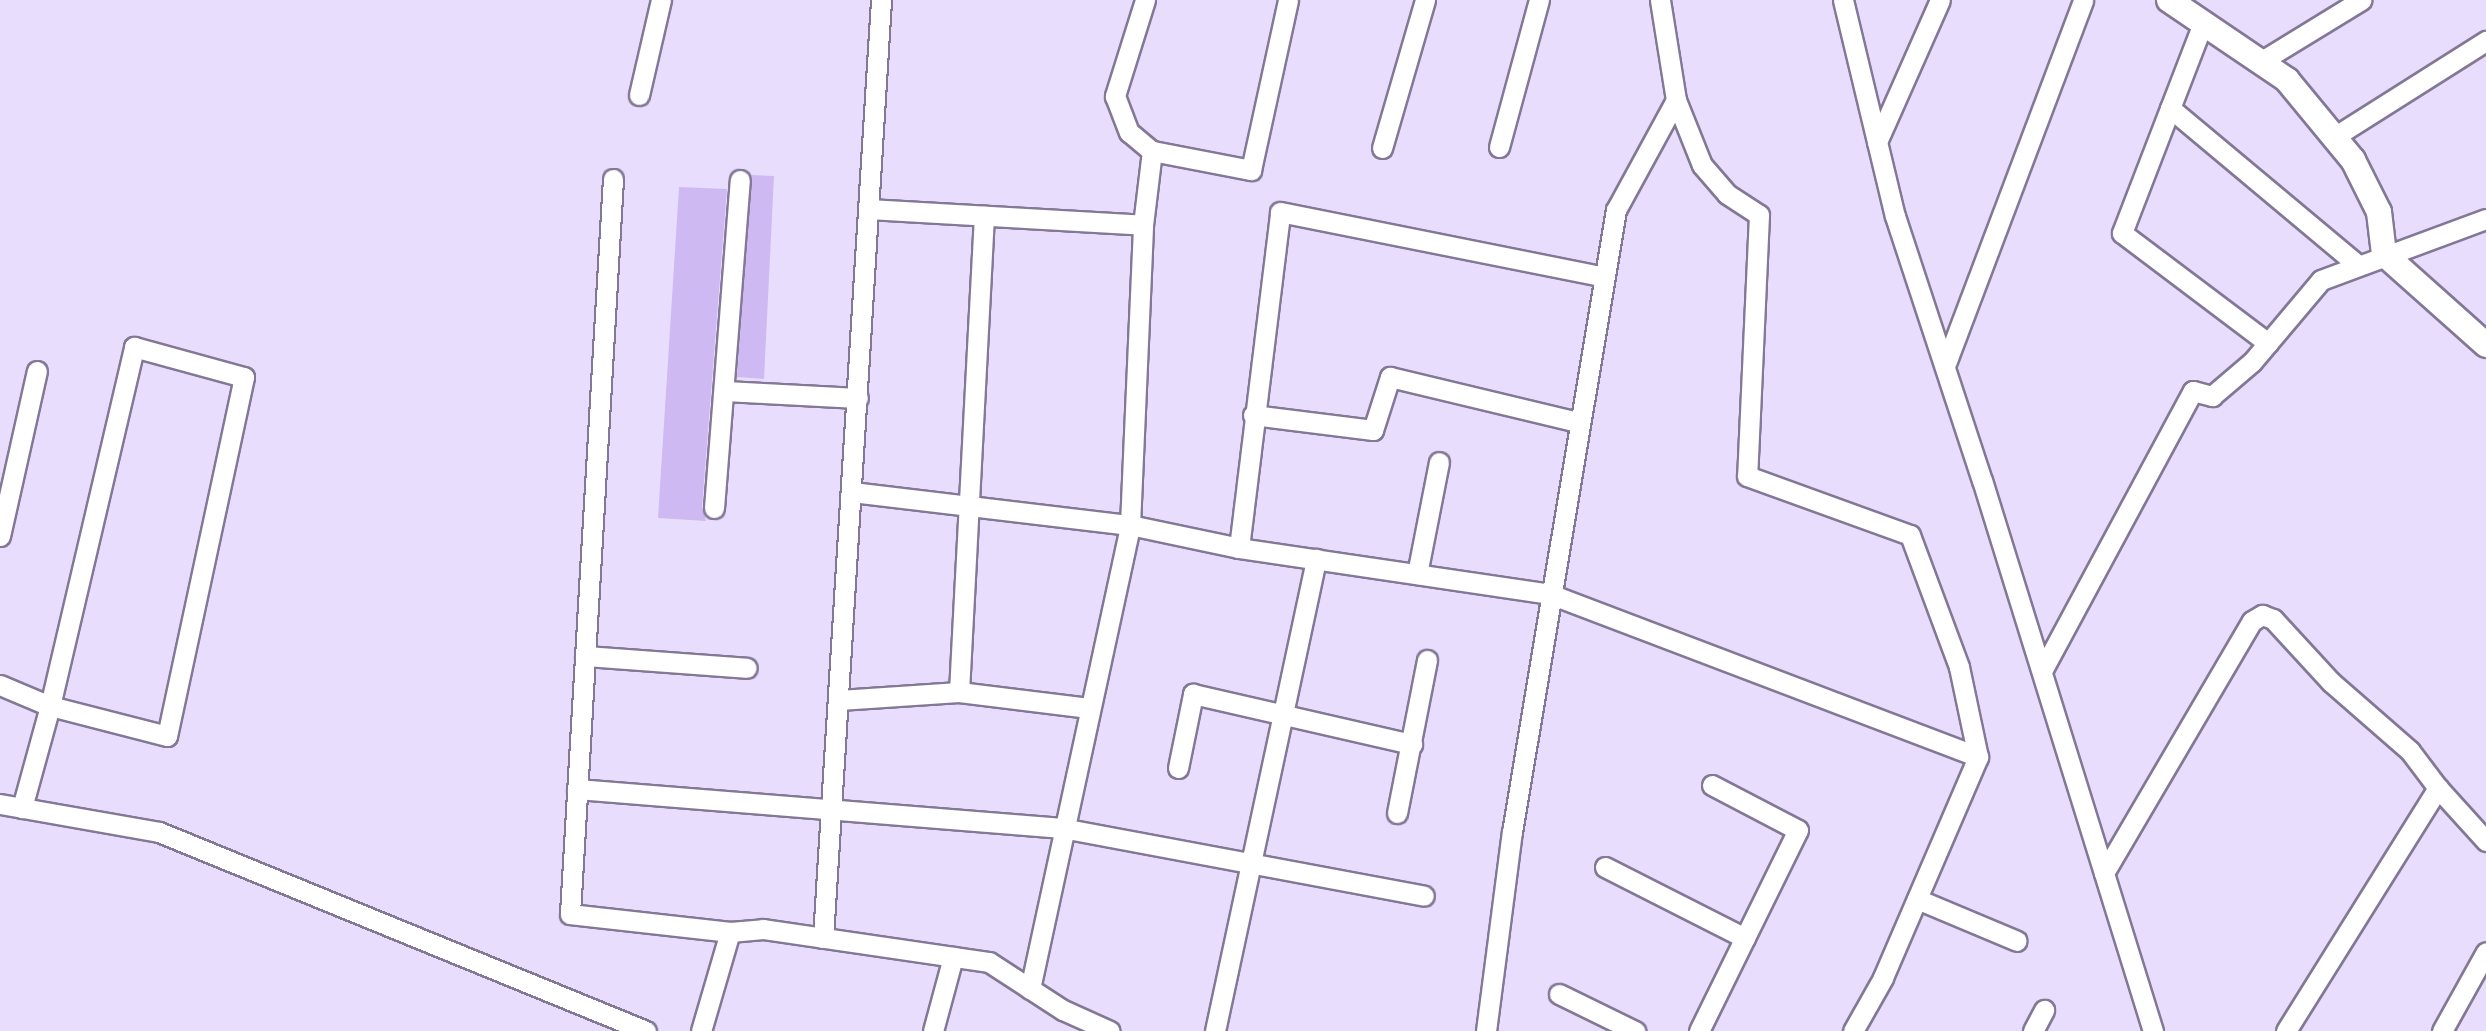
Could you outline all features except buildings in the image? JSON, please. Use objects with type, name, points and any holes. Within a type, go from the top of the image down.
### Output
[{"type":"street","points":[[639,95],[661,0]]},
{"type":"street","points":[[823,938],[881,0]]},
{"type":"street","points":[[1145,0],[1115,96],[1129,132],[1152,151],[1251,170],[1288,0]]},
{"type":"street","points":[[1382,148],[1425,0]]},
{"type":"street","points":[[1499,147],[1539,0]]},
{"type":"street","points":[[1660,0],[1676,100],[1703,164],[1727,194],[1759,215],[1747,476],[1910,535],[1959,667],[1978,758],[1883,978],[1853,1031]]},
{"type":"street","points":[[1843,0],[1895,216],[2042,671],[2152,1031]]},
{"type":"street","points":[[1877,142],[1940,0]]},
{"type":"street","points":[[1945,366],[2083,0]]},
{"type":"street","points":[[2169,0],[2287,80],[2353,160],[2379,212],[2384,254],[2486,345]]},
{"type":"street","points":[[2260,62],[2361,0]]},
{"type":"street","points":[[2203,23],[2122,233],[2268,343]]},
{"type":"street","points":[[2334,137],[2486,41]]},
{"type":"street","points":[[1486,1031],[1550,594],[1616,210],[1676,100]]},
{"type":"street","points":[[2170,108],[2358,265]]},
{"type":"street","points":[[1030,989],[1062,828],[1130,525],[1143,225],[1152,151]]},
{"type":"street","points":[[613,179],[570,914],[730,932],[762,929],[989,962],[1030,989],[1110,1031]]},
{"type":"street","points":[[714,508],[740,180]]},
{"type":"street","points":[[869,209],[1143,225]]},
{"type":"street","points":[[1239,548],[1253,415],[1280,212],[1604,277]]},
{"type":"street","points":[[959,692],[984,216]]},
{"type":"street","points":[[2042,671],[2193,391],[2212,396],[2268,343],[2321,281],[2384,254],[2486,219]]},
{"type":"street","points":[[0,685],[50,706],[167,736],[244,377],[134,347],[50,706],[22,807]]},
{"type":"street","points":[[0,536],[37,371]]},
{"type":"street","points":[[1253,415],[1373,430],[1390,377],[1578,422]]},
{"type":"street","points":[[725,391],[858,398]]},
{"type":"street","points":[[1417,574],[1439,462]]},
{"type":"street","points":[[852,492],[1130,525],[1239,548],[1550,594],[1978,758]]},
{"type":"street","points":[[1215,1031],[1316,559]]},
{"type":"street","points":[[2104,873],[2252,621],[2262,615],[2273,619],[2331,682],[2410,751],[2438,788],[2486,841]]},
{"type":"street","points":[[585,656],[747,668]]},
{"type":"street","points":[[1397,813],[1427,660]]},
{"type":"street","points":[[839,700],[959,692],[1089,708]]},
{"type":"street","points":[[1178,768],[1193,694],[1412,744]]},
{"type":"street","points":[[1699,1031],[1798,830],[1712,785]]},
{"type":"street","points":[[2286,1031],[2438,788]]},
{"type":"street","points":[[577,789],[1062,828],[1424,896]]},
{"type":"street","points":[[0,804],[159,832],[646,1031]]},
{"type":"street","points":[[1605,867],[1745,938]]},
{"type":"street","points":[[1917,899],[2017,940]]},
{"type":"street","points":[[701,1031],[730,932]]},
{"type":"street","points":[[2442,1031],[2481,972],[2486,952]]},
{"type":"street","points":[[933,1031],[953,957]]},
{"type":"street","points":[[1559,994],[1635,1031]]},
{"type":"street","points":[[2033,1031],[2044,1010]]}]
